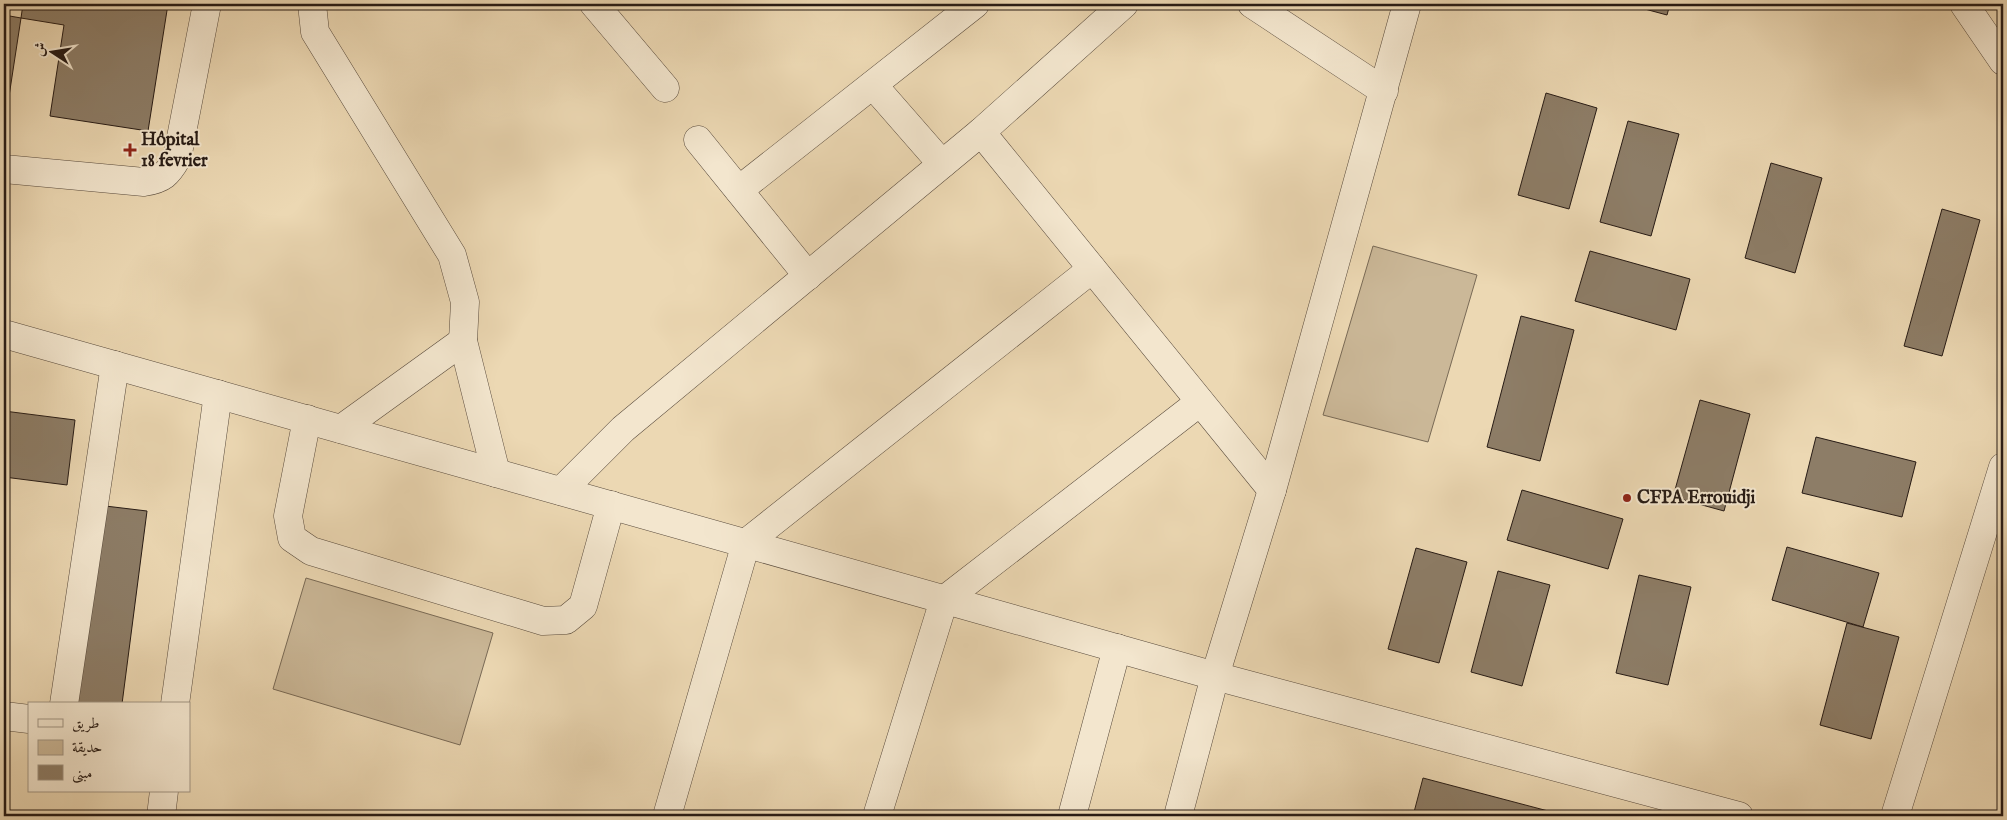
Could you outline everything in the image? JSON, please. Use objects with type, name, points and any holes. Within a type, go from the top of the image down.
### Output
[{"type":"street","points":[[4,169],[144,182],[157,180],[170,171],[177,158],[206,4]]},
{"type":"street","points":[[312,4],[315,32],[452,255],[465,302],[463,341],[496,473]]},
{"type":"street","points":[[594,4],[665,88]]},
{"type":"street","points":[[739,190],[974,4]]},
{"type":"street","points":[[561,491],[624,429],[981,132],[1124,4]]},
{"type":"street","points":[[1252,4],[1384,91]]},
{"type":"street","points":[[1178,816],[1214,676],[1272,490],[1407,4]]},
{"type":"street","points":[[1964,4],[2003,62]]},
{"type":"street","points":[[873,85],[942,164]]},
{"type":"street","points":[[981,132],[1272,490]]},
{"type":"street","points":[[698,140],[808,276]]},
{"type":"street","points":[[667,816],[746,544],[1092,269]]},
{"type":"street","points":[[4,334],[1214,676],[1739,816]]},
{"type":"street","points":[[341,429],[463,341]]},
{"type":"street","points":[[64,702],[115,365]]},
{"type":"street","points":[[175,702],[218,394]]},
{"type":"street","points":[[877,816],[944,600],[1200,402]]},
{"type":"street","points":[[306,419],[288,516],[292,538],[311,551],[544,621],[566,620],[583,606],[611,505]]},
{"type":"street","points":[[1895,816],[2003,467]]},
{"type":"street","points":[[1072,816],[1117,648]]},
{"type":"street","points":[[4,716],[28,718]]},
{"type":"street","points":[[162,816],[164,792]]},
{"type":"green space","points":[[1373,246],[1477,275],[1428,442],[1323,415]]},
{"type":"green space","points":[[306,578],[493,633],[460,745],[273,689]]},
{"type":"building","points":[[23,4],[168,4],[148,131],[50,116],[64,25],[21,18]]},
{"type":"building","points":[[1630,4],[1670,4],[1667,15]]},
{"type":"building","points":[[4,15],[21,18],[6,116],[4,116]]},
{"type":"building","points":[[1546,93],[1597,108],[1569,209],[1518,195]]},
{"type":"building","points":[[1628,121],[1679,134],[1651,236],[1600,222]]},
{"type":"building","points":[[1771,163],[1822,178],[1795,273],[1745,258]]},
{"type":"building","points":[[1942,209],[1980,220],[1942,356],[1904,346]]},
{"type":"building","points":[[1590,251],[1690,279],[1676,330],[1575,301]]},
{"type":"building","points":[[1521,316],[1574,330],[1540,461],[1487,447]]},
{"type":"building","points":[[1700,400],[1750,414],[1724,511],[1673,497]]},
{"type":"building","points":[[4,411],[75,420],[67,485],[4,477]]},
{"type":"building","points":[[1816,437],[1916,462],[1902,517],[1802,493]]},
{"type":"building","points":[[1522,490],[1623,519],[1608,569],[1507,540]]},
{"type":"building","points":[[97,505],[147,511],[122,702],[71,702]]},
{"type":"building","points":[[1787,547],[1879,573],[1863,627],[1772,600]]},
{"type":"building","points":[[1416,548],[1467,562],[1439,663],[1388,649]]},
{"type":"building","points":[[1498,571],[1550,585],[1522,686],[1471,672]]},
{"type":"building","points":[[1639,575],[1691,587],[1668,685],[1616,673]]},
{"type":"building","points":[[1847,623],[1899,637],[1871,739],[1820,725]]},
{"type":"building","points":[[1423,778],[1567,816],[1413,816]]},
{"type":"place","name":"Hôpital 18 fevrier","points":[[130,150]]},
{"type":"place","name":"CFPA Errouidji","points":[[1627,498]]}]
